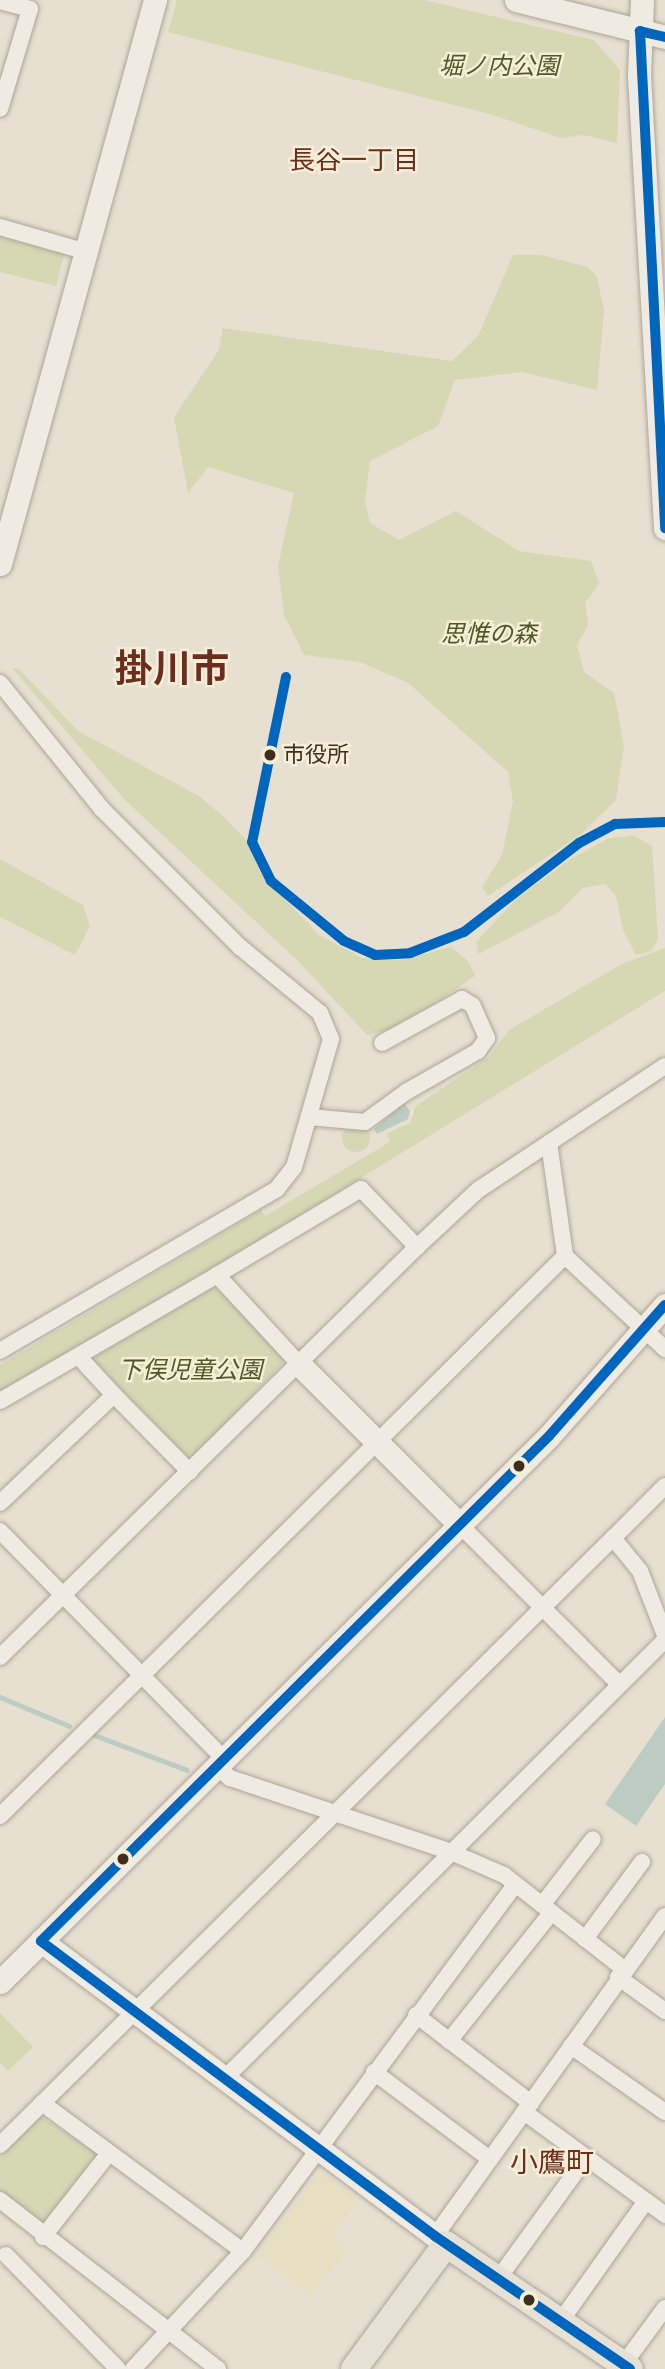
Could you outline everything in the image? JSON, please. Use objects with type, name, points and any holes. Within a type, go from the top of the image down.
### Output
[{"type":"main road","points":[[354,2369],[440,2240],[560,2322],[615,2364]]},
{"type":"street","points":[[0,564],[155,0]]},
{"type":"street","points":[[516,0],[665,37]]},
{"type":"street","points":[[642,0],[640,31],[665,528]]},
{"type":"street","points":[[0,1],[30,9],[0,109]]},
{"type":"street","points":[[0,226],[87,252]]},
{"type":"street","points":[[0,683],[102,809],[240,947],[320,1013],[331,1039],[294,1167],[277,1189],[0,1351]]},
{"type":"street","points":[[309,1117],[365,1122],[405,1092],[478,1051],[487,1038],[472,1005],[461,999],[382,1044]]},
{"type":"street","points":[[0,1657],[478,1190],[665,1066]]},
{"type":"street","points":[[549,1143],[565,1255],[644,1333],[665,1349]]},
{"type":"street","points":[[0,1401],[361,1189],[417,1247]]},
{"type":"street","points":[[0,1816],[565,1255]]},
{"type":"street","points":[[217,1275],[299,1364],[619,1684]]},
{"type":"street","points":[[0,1982],[459,1524],[644,1333],[665,1305]]},
{"type":"street","points":[[78,1356],[190,1472]]},
{"type":"street","points":[[0,1503],[114,1395]]},
{"type":"street","points":[[0,2145],[332,1813],[665,1486]]},
{"type":"street","points":[[0,1531],[144,1674],[220,1762],[230,1778],[451,1852],[504,1875],[585,1939],[665,2011]]},
{"type":"street","points":[[225,2078],[665,1638],[640,1570],[613,1538]]},
{"type":"street","points":[[449,2041],[546,1909],[593,1839]]},
{"type":"street","points":[[585,1939],[642,1862]]},
{"type":"street","points":[[134,2369],[243,2251],[514,1885]]},
{"type":"street","points":[[41,1941],[440,2240],[490,2160],[621,1973],[665,1916]]},
{"type":"street","points":[[416,2015],[586,2158],[665,2215]]},
{"type":"street","points":[[570,2046],[665,2112]]},
{"type":"street","points":[[373,2072],[490,2160]]},
{"type":"street","points":[[42,2103],[243,2251]]},
{"type":"street","points":[[43,2237],[109,2153]]},
{"type":"street","points":[[498,2279],[586,2158]]},
{"type":"street","points":[[0,2200],[43,2237],[218,2369]]},
{"type":"street","points":[[560,2322],[646,2201]]},
{"type":"street","points":[[2,2254],[118,2369]]},
{"type":"street","points":[[615,2364],[665,2308]]},
{"type":"shaded area","points":[[404,1103],[410,1111],[408,1119],[377,1134],[374,1129]]},
{"type":"shaded area","points":[[665,1717],[665,1784],[636,1826],[605,1804]]},
{"type":"shaded area","points":[[317,2174],[327,2174],[359,2200],[332,2234],[348,2249],[311,2296],[258,2254]]},
{"type":"green space","name":"堀ノ内公園","points":[[177,0],[424,0],[594,40],[620,70],[617,143],[584,135],[561,138],[493,115],[168,32]]},
{"type":"green space","points":[[0,236],[65,251],[56,286],[0,272]]},
{"type":"green space","name":"思惟の森","points":[[513,255],[541,255],[588,267],[597,277],[604,311],[597,390],[522,372],[455,380],[438,426],[370,461],[365,501],[370,523],[399,540],[456,511],[519,551],[591,561],[599,583],[585,603],[588,625],[577,645],[584,672],[614,693],[624,746],[616,800],[580,835],[488,896],[482,887],[502,855],[513,801],[508,772],[408,683],[360,662],[304,655],[284,615],[278,566],[294,493],[208,467],[188,493],[174,417],[219,350],[223,328],[452,361],[478,336]]},
{"type":"green space","points":[[12,668],[19,669],[78,731],[199,796],[223,816],[247,841],[261,874],[319,935],[362,958],[400,960],[451,947],[468,961],[475,976],[397,1028],[367,1035],[299,962],[124,799]]},
{"type":"green space","points":[[633,835],[652,846],[658,939],[651,951],[636,955],[623,930],[616,896],[605,884],[583,888],[559,912],[478,954],[476,942],[516,899],[569,860],[607,839]]},
{"type":"green space","points":[[0,859],[83,905],[90,926],[75,955],[0,917]]},
{"type":"green space","points":[[665,948],[665,991],[239,1253],[0,1393],[0,1365],[261,1210],[265,1216],[390,1142],[387,1133],[410,1123],[416,1106],[490,1056],[509,1030],[622,964]]},
{"type":"green space","points":[[356,1124],[366,1128],[370,1138],[366,1148],[356,1152],[346,1148],[342,1138],[346,1128]]},
{"type":"green space","name":"下俣児童公園","points":[[211,1288],[219,1290],[284,1356],[282,1364],[194,1456],[186,1455],[95,1362],[96,1356]]},
{"type":"green space","points":[[0,2013],[33,2047],[8,2071],[0,2062]]},
{"type":"green space","points":[[40,2116],[97,2153],[97,2159],[47,2225],[39,2226],[0,2191],[0,2157]]},
{"type":"waterway","points":[[0,1697],[69,1726]]},
{"type":"waterway","points":[[94,1735],[187,1770]]},
{"type":"transit line","points":[[665,37],[640,31],[665,528]]},
{"type":"transit line","points":[[286,677],[252,842],[271,881],[344,941],[375,955],[410,953],[464,932],[579,843],[615,824],[665,822]]},
{"type":"transit line","points":[[630,2369],[435,2236],[41,1941],[549,1436],[665,1305]]},
{"type":"place","name":"市役所","points":[[270,755]]},
{"type":"district","name":"長谷一丁目","points":[[354,161]]},
{"type":"district","name":"掛川市","points":[[172,670]]},
{"type":"district","name":"小鷹町","points":[[552,2163]]}]
